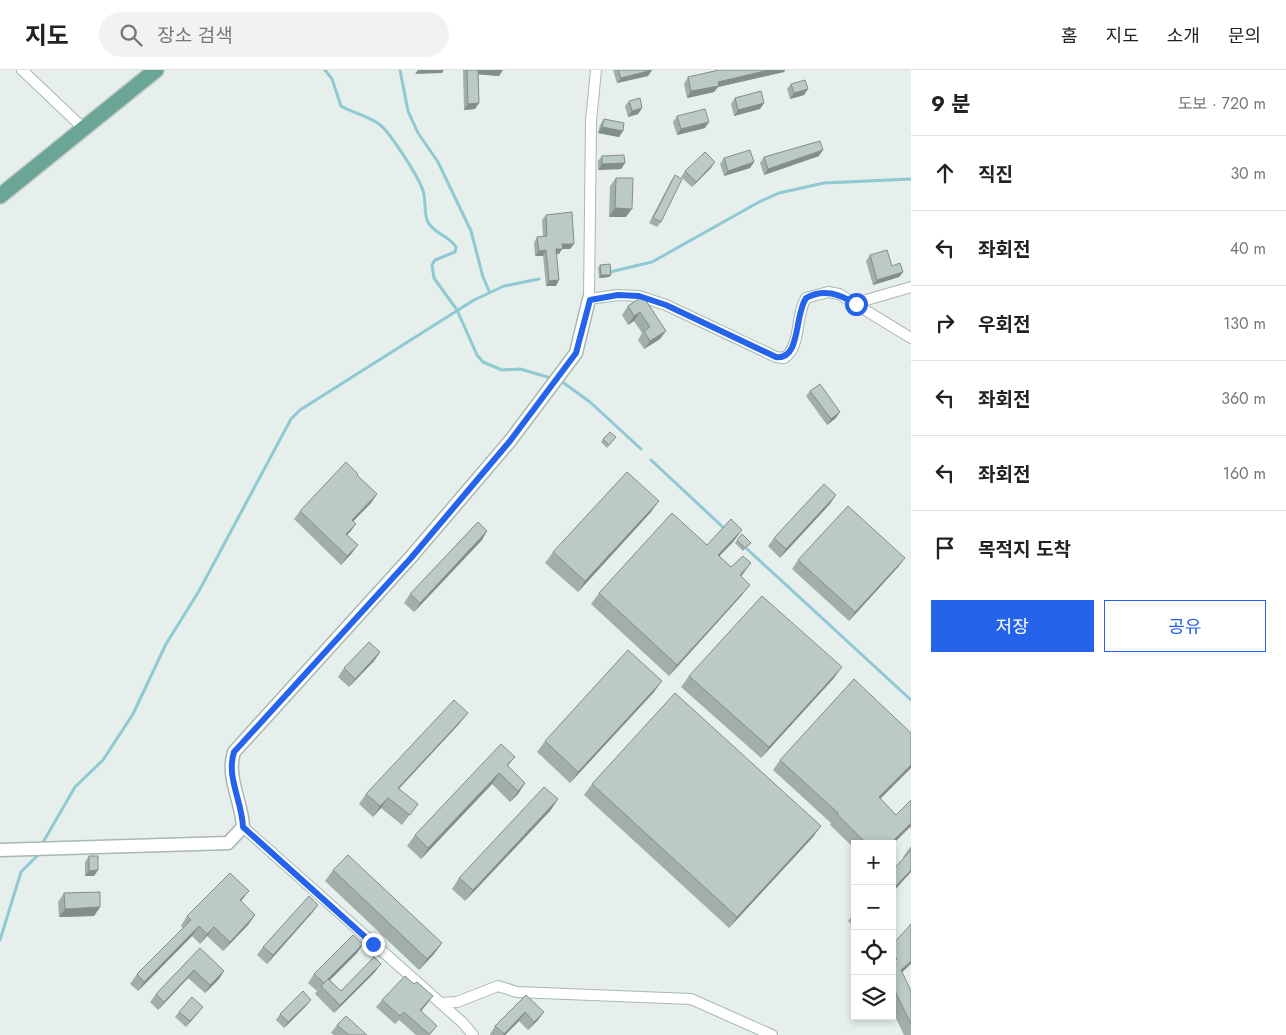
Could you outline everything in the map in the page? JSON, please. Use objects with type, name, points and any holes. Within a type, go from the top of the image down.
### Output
[{"type":"main road","points":[[0,196],[156,70]]},
{"type":"street","points":[[22,70],[83,128]]},
{"type":"street","points":[[0,850],[228,843],[243,827],[243,811],[230,764],[234,752],[411,558],[510,441],[576,353],[590,300],[591,122],[596,70]]},
{"type":"street","points":[[856,304],[911,287]]},
{"type":"street","points":[[590,300],[618,295],[639,296],[666,305],[776,357],[784,358],[793,347],[801,306],[806,298],[828,292],[839,294],[911,338]]},
{"type":"street","points":[[243,827],[463,1023],[473,1035]]},
{"type":"street","points":[[440,1003],[457,1002],[498,986],[517,992],[691,999],[755,1032],[772,1035]]},
{"type":"building","points":[[467,70],[478,70],[479,103],[468,104]]},
{"type":"building","points":[[618,70],[652,70],[621,78]]},
{"type":"building","points":[[719,70],[769,70],[718,82],[719,86],[691,91],[688,77]]},
{"type":"building","points":[[805,80],[808,89],[794,93],[791,84]]},
{"type":"building","points":[[761,91],[764,103],[738,110],[735,98]]},
{"type":"building","points":[[640,98],[642,108],[632,111],[629,101]]},
{"type":"building","points":[[705,109],[709,122],[681,129],[677,116]]},
{"type":"building","points":[[604,119],[624,123],[623,131],[602,127]]},
{"type":"building","points":[[820,141],[823,150],[768,169],[764,157]]},
{"type":"building","points":[[750,150],[754,162],[728,171],[724,158]]},
{"type":"building","points":[[705,152],[715,162],[696,182],[685,171]]},
{"type":"building","points":[[624,155],[625,163],[602,164],[602,156]]},
{"type":"building","points":[[675,175],[682,179],[661,222],[653,218]]},
{"type":"building","points":[[616,178],[633,178],[632,209],[615,208]]},
{"type":"building","points":[[572,212],[574,244],[562,244],[563,249],[556,249],[559,280],[549,281],[546,250],[539,251],[537,237],[547,236],[546,215]]},
{"type":"building","points":[[887,250],[892,266],[900,263],[903,272],[877,280],[870,255]]},
{"type":"building","points":[[610,264],[611,275],[601,275],[600,265]]},
{"type":"building","points":[[643,296],[666,331],[650,341],[644,331],[650,327],[640,312],[634,316],[628,306]]},
{"type":"building","points":[[820,384],[840,412],[831,419],[810,391]]},
{"type":"building","points":[[610,432],[616,437],[609,445],[603,439]]},
{"type":"building","points":[[346,462],[377,494],[352,520],[356,524],[346,534],[358,545],[347,556],[300,511]]},
{"type":"building","points":[[627,472],[659,501],[585,581],[553,552]]},
{"type":"building","points":[[824,484],[836,495],[786,549],[774,538]]},
{"type":"building","points":[[848,506],[905,558],[855,612],[798,560]]},
{"type":"building","points":[[672,513],[707,545],[731,519],[742,530],[718,555],[731,567],[743,556],[751,563],[740,575],[750,585],[677,665],[599,593]]},
{"type":"building","points":[[478,522],[487,531],[420,603],[410,594]]},
{"type":"building","points":[[742,534],[751,543],[745,548],[737,540]]},
{"type":"building","points":[[762,596],[842,667],[769,747],[689,676]]},
{"type":"building","points":[[369,642],[380,652],[355,679],[344,668]]},
{"type":"building","points":[[628,650],[662,681],[578,772],[545,741]]},
{"type":"building","points":[[854,679],[911,733],[911,765],[879,797],[896,815],[911,800],[911,823],[894,840],[863,840],[838,813],[780,760]]},
{"type":"building","points":[[675,693],[821,826],[737,917],[592,784]]},
{"type":"building","points":[[454,700],[468,713],[398,788],[418,804],[410,815],[388,798],[380,806],[366,794]]},
{"type":"building","points":[[501,744],[515,757],[507,765],[525,783],[518,791],[499,773],[428,848],[415,835]]},
{"type":"building","points":[[544,787],[558,799],[473,890],[459,878]]},
{"type":"building","points":[[911,850],[911,870],[896,886],[896,867]]},
{"type":"building","points":[[348,855],[442,943],[427,959],[333,870]]},
{"type":"building","points":[[89,856],[98,856],[98,870],[89,871]]},
{"type":"building","points":[[230,873],[249,891],[240,900],[255,915],[230,942],[214,927],[207,934],[199,926],[144,982],[137,974],[191,920],[187,916]]},
{"type":"building","points":[[100,892],[100,907],[65,909],[64,893]]},
{"type":"building","points":[[309,896],[318,905],[273,955],[263,947]]},
{"type":"building","points":[[911,924],[911,961],[901,970],[911,991],[911,1024],[896,993],[896,941]]},
{"type":"building","points":[[353,935],[363,944],[324,983],[314,974]]},
{"type":"building","points":[[200,948],[224,971],[210,985],[194,970],[164,1002],[156,994]]},
{"type":"building","points":[[374,957],[381,964],[340,1005],[321,986],[328,979],[341,991]]},
{"type":"building","points":[[405,976],[414,984],[417,982],[433,996],[420,1010],[437,1026],[429,1034],[404,1012],[400,1016],[382,1000]]},
{"type":"building","points":[[303,991],[311,1000],[288,1022],[280,1014]]},
{"type":"building","points":[[526,995],[544,1012],[534,1022],[525,1012],[504,1034],[495,1026]]},
{"type":"building","points":[[192,997],[203,1007],[190,1021],[179,1012]]},
{"type":"building","points":[[346,1016],[367,1035],[349,1035],[337,1025]]},
{"type":"waterway","points":[[325,70],[332,79],[341,106],[375,121],[396,144],[422,188],[428,222],[456,247],[455,252],[435,260],[432,265],[434,278],[457,310],[477,355],[483,362],[502,370],[520,369],[551,378]]},
{"type":"waterway","points":[[400,70],[408,111],[418,133],[438,162],[471,231],[483,277],[489,291]]},
{"type":"waterway","points":[[610,272],[652,262],[759,202],[779,193],[824,183],[911,179]]},
{"type":"waterway","points":[[42,844],[75,787],[103,760],[133,714],[166,644],[199,591],[291,419],[300,410],[474,300],[504,286],[539,279]]},
{"type":"waterway","points":[[561,381],[590,402],[641,449]]},
{"type":"waterway","points":[[651,460],[726,530]]},
{"type":"waterway","points":[[747,549],[911,700]]},
{"type":"waterway","points":[[0,940],[21,872],[38,855]]},
{"type":"route","points":[[373,944],[243,827],[243,811],[233,783],[230,764],[234,752],[243,740],[411,558],[510,441],[576,353],[590,300],[618,295],[639,296],[666,305],[776,357],[784,358],[793,347],[801,306],[806,298],[828,292],[839,294],[856,304]]}]
